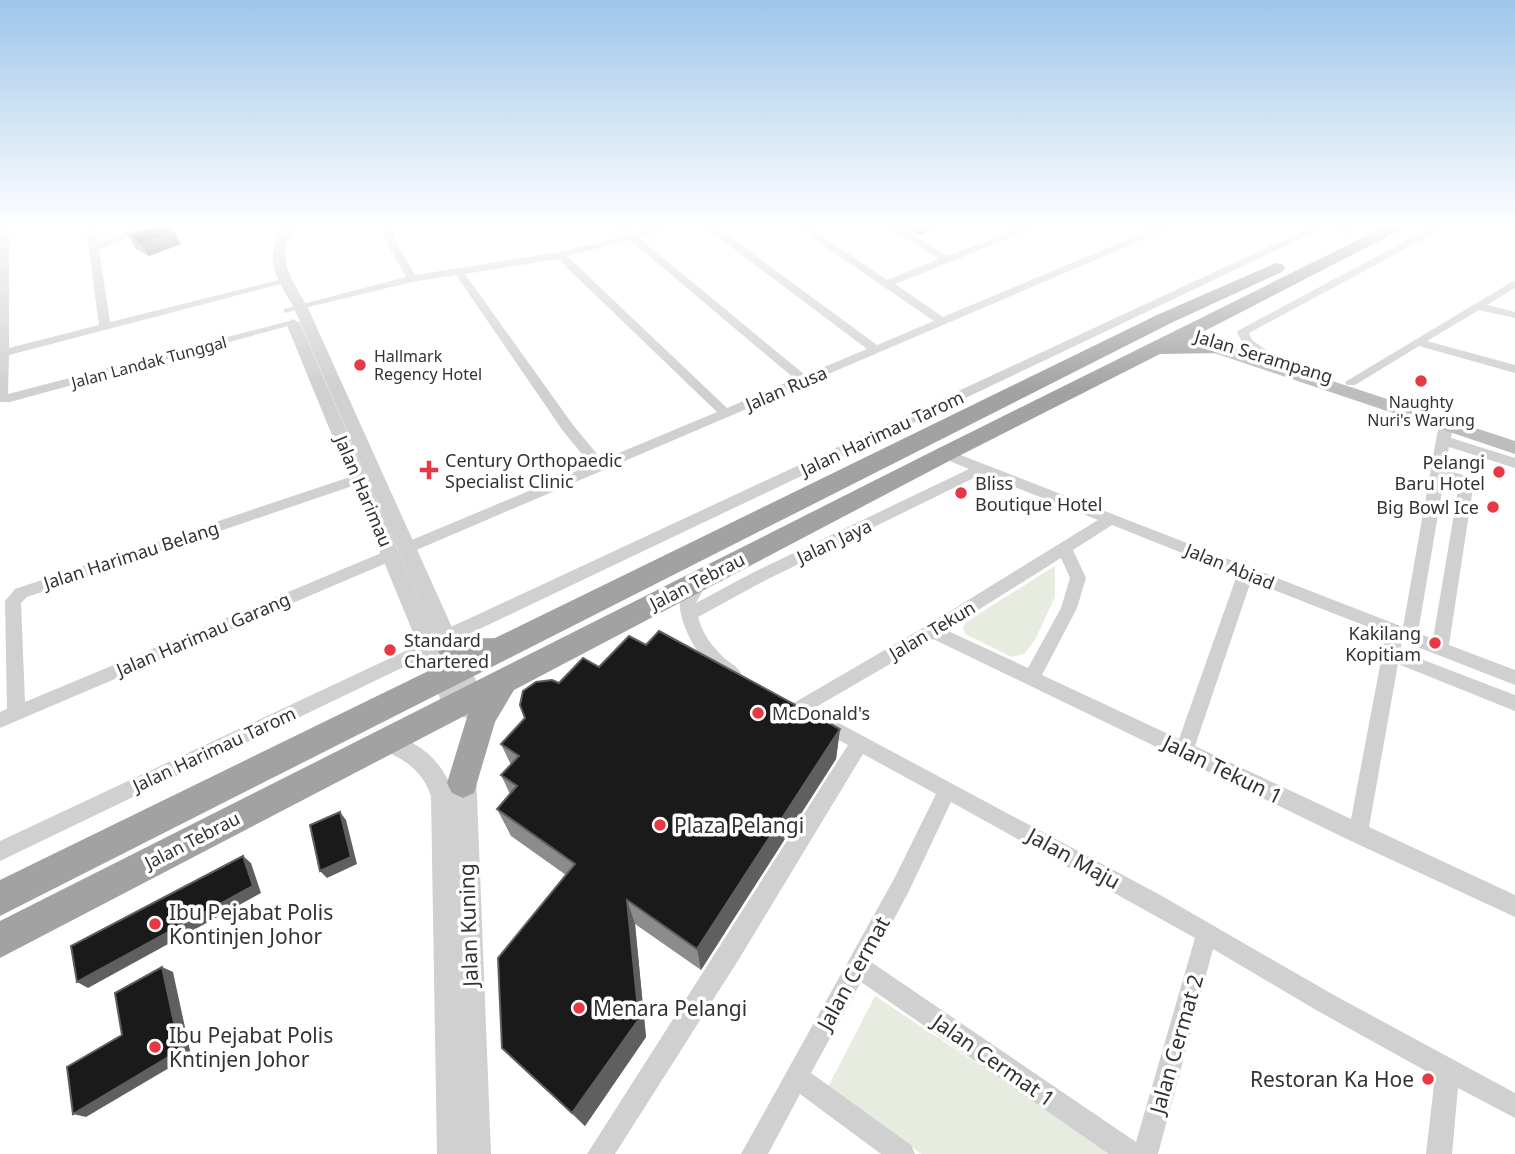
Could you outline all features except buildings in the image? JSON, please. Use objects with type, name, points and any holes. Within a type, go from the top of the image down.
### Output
[{"type":"highway","name":"Jalan Tebrau","points":[[0,898],[451,669],[504,649],[1164,320],[1247,282]]},
{"type":"highway","points":[[1073,366],[1158,334],[1186,333],[1183,326],[1188,317],[1248,282]]},
{"type":"highway","name":"Jalan Tebrau","points":[[451,669],[503,680],[1287,282]]},
{"type":"highway","points":[[1221,314],[1221,331],[1238,347]]},
{"type":"highway","points":[[1144,356],[1183,346],[1217,349]]},
{"type":"highway","name":"Jalan Tebrau","points":[[0,940],[384,741],[451,669]]},
{"type":"highway","points":[[463,783],[481,719],[503,680]]},
{"type":"main road","name":"Jalan Serampang","points":[[1186,333],[1202,335],[1515,434]]},
{"type":"main road","name":"Jalan Serampang","points":[[1186,333],[1196,341],[1445,433],[1515,448]]},
{"type":"street","points":[[3,282],[2,353],[275,282]]},
{"type":"street","points":[[99,282],[105,326]]},
{"type":"street","name":"Jalan Harimau","points":[[283,282],[359,479],[399,552]]},
{"type":"street","name":"Jalan Landak Tunggal","points":[[2,353],[2,396],[5,399],[402,282]]},
{"type":"street","points":[[466,282],[568,428],[599,466]]},
{"type":"street","points":[[587,282],[725,413]]},
{"type":"street","points":[[685,282],[803,380]]},
{"type":"street","points":[[783,282],[876,350]]},
{"type":"street","points":[[883,282],[943,322]]},
{"type":"street","points":[[886,284],[892,282]]},
{"type":"street","name":"Jalan Rusa","points":[[399,552],[1039,282]]},
{"type":"street","name":"Jalan Harimau Tarom","points":[[0,851],[451,669],[619,556],[1205,282]]},
{"type":"street","points":[[1266,356],[1247,342],[1243,332],[1338,282]]},
{"type":"street","points":[[1351,382],[1515,283]]},
{"type":"street","points":[[1478,306],[1515,315]]},
{"type":"street","name":"Jalan Harimau","points":[[294,314],[451,669]]},
{"type":"street","points":[[1418,342],[1515,369]]},
{"type":"street","points":[[1358,834],[1390,654],[1402,634],[1445,433]]},
{"type":"street","name":"Jalan Serampang","points":[[1445,433],[1515,463]]},
{"type":"street","name":"Jalan Abiad","points":[[945,454],[1515,678]]},
{"type":"street","name":"Jalan Jaya","points":[[688,615],[760,576],[981,468]]},
{"type":"street","points":[[1437,472],[1467,481],[1440,649]]},
{"type":"street","name":"Jalan Harimau Belang","points":[[8,716],[13,601],[22,593],[38,585],[359,479]]},
{"type":"street","name":"Jalan Tekun","points":[[798,709],[932,631],[1109,520]]},
{"type":"street","points":[[1031,679],[1069,608],[1078,578],[1064,548]]},
{"type":"street","name":"Jalan Harimau Garang","points":[[8,716],[399,552]]},
{"type":"street","points":[[619,556],[619,592]]},
{"type":"street","points":[[1184,750],[1246,573]]},
{"type":"street","points":[[703,578],[690,595],[688,615],[708,654],[722,668],[754,685]]},
{"type":"street","name":"Jalan Tekun 1","points":[[932,631],[1515,906]]},
{"type":"street","points":[[1390,654],[1515,703]]},
{"type":"street","name":"Jalan Kuning","points":[[451,669],[463,783],[476,1154]]},
{"type":"street","name":"Jalan Maju","points":[[776,697],[948,789],[1207,933],[1324,1002],[1515,1106]]},
{"type":"street","name":"Jalan Kuning","points":[[384,741],[399,745],[420,758],[438,780],[443,796],[452,1154]]},
{"type":"street","points":[[600,1154],[860,742]]},
{"type":"street","name":"Jalan Cermat","points":[[754,1154],[902,884],[948,789]]},
{"type":"street","name":"Jalan Cermat 2","points":[[1145,1154],[1207,933]]},
{"type":"street","name":"Jalan Cermat 1","points":[[857,965],[1131,1154]]},
{"type":"street","points":[[1439,1154],[1448,1070]]},
{"type":"street","points":[[796,1077],[902,1154]]},
{"type":"shaded area","points":[[1055,566],[1055,597],[1035,640],[1024,654],[1012,657],[965,634],[963,627],[966,622]]},
{"type":"shaded area","points":[[875,996],[1114,1154],[921,1154],[828,1087]]},
{"type":"place","name":"Hallmark Regency Hotel","points":[[360,365]]},
{"type":"place","name":"Naughty Nuri's Warung","points":[[1421,381]]},
{"type":"place","name":"Century Orthopaedic Specialist Clinic","points":[[429,470]]},
{"type":"place","name":"Pelangi Baru Hotel","points":[[1499,472]]},
{"type":"place","name":"Bliss Boutique Hotel","points":[[961,493]]},
{"type":"place","name":"Big Bowl Ice","points":[[1493,507]]},
{"type":"place","name":"Kakilang Kopitiam","points":[[1435,643]]},
{"type":"place","name":"Standard Chartered","points":[[390,650]]},
{"type":"place","name":"McDonald's","points":[[758,713]]},
{"type":"place","name":"Plaza Pelangi","points":[[660,825]]},
{"type":"place","name":"Ibu Pejabat Polis Kontinjen Johor","points":[[155,924]]},
{"type":"place","name":"Menara Pelangi","points":[[579,1008]]},
{"type":"place","name":"Ibu Pejabat Polis Kntinjen Johor","points":[[155,1047]]},
{"type":"place","name":"Restoran Ka Hoe","points":[[1428,1079]]}]
